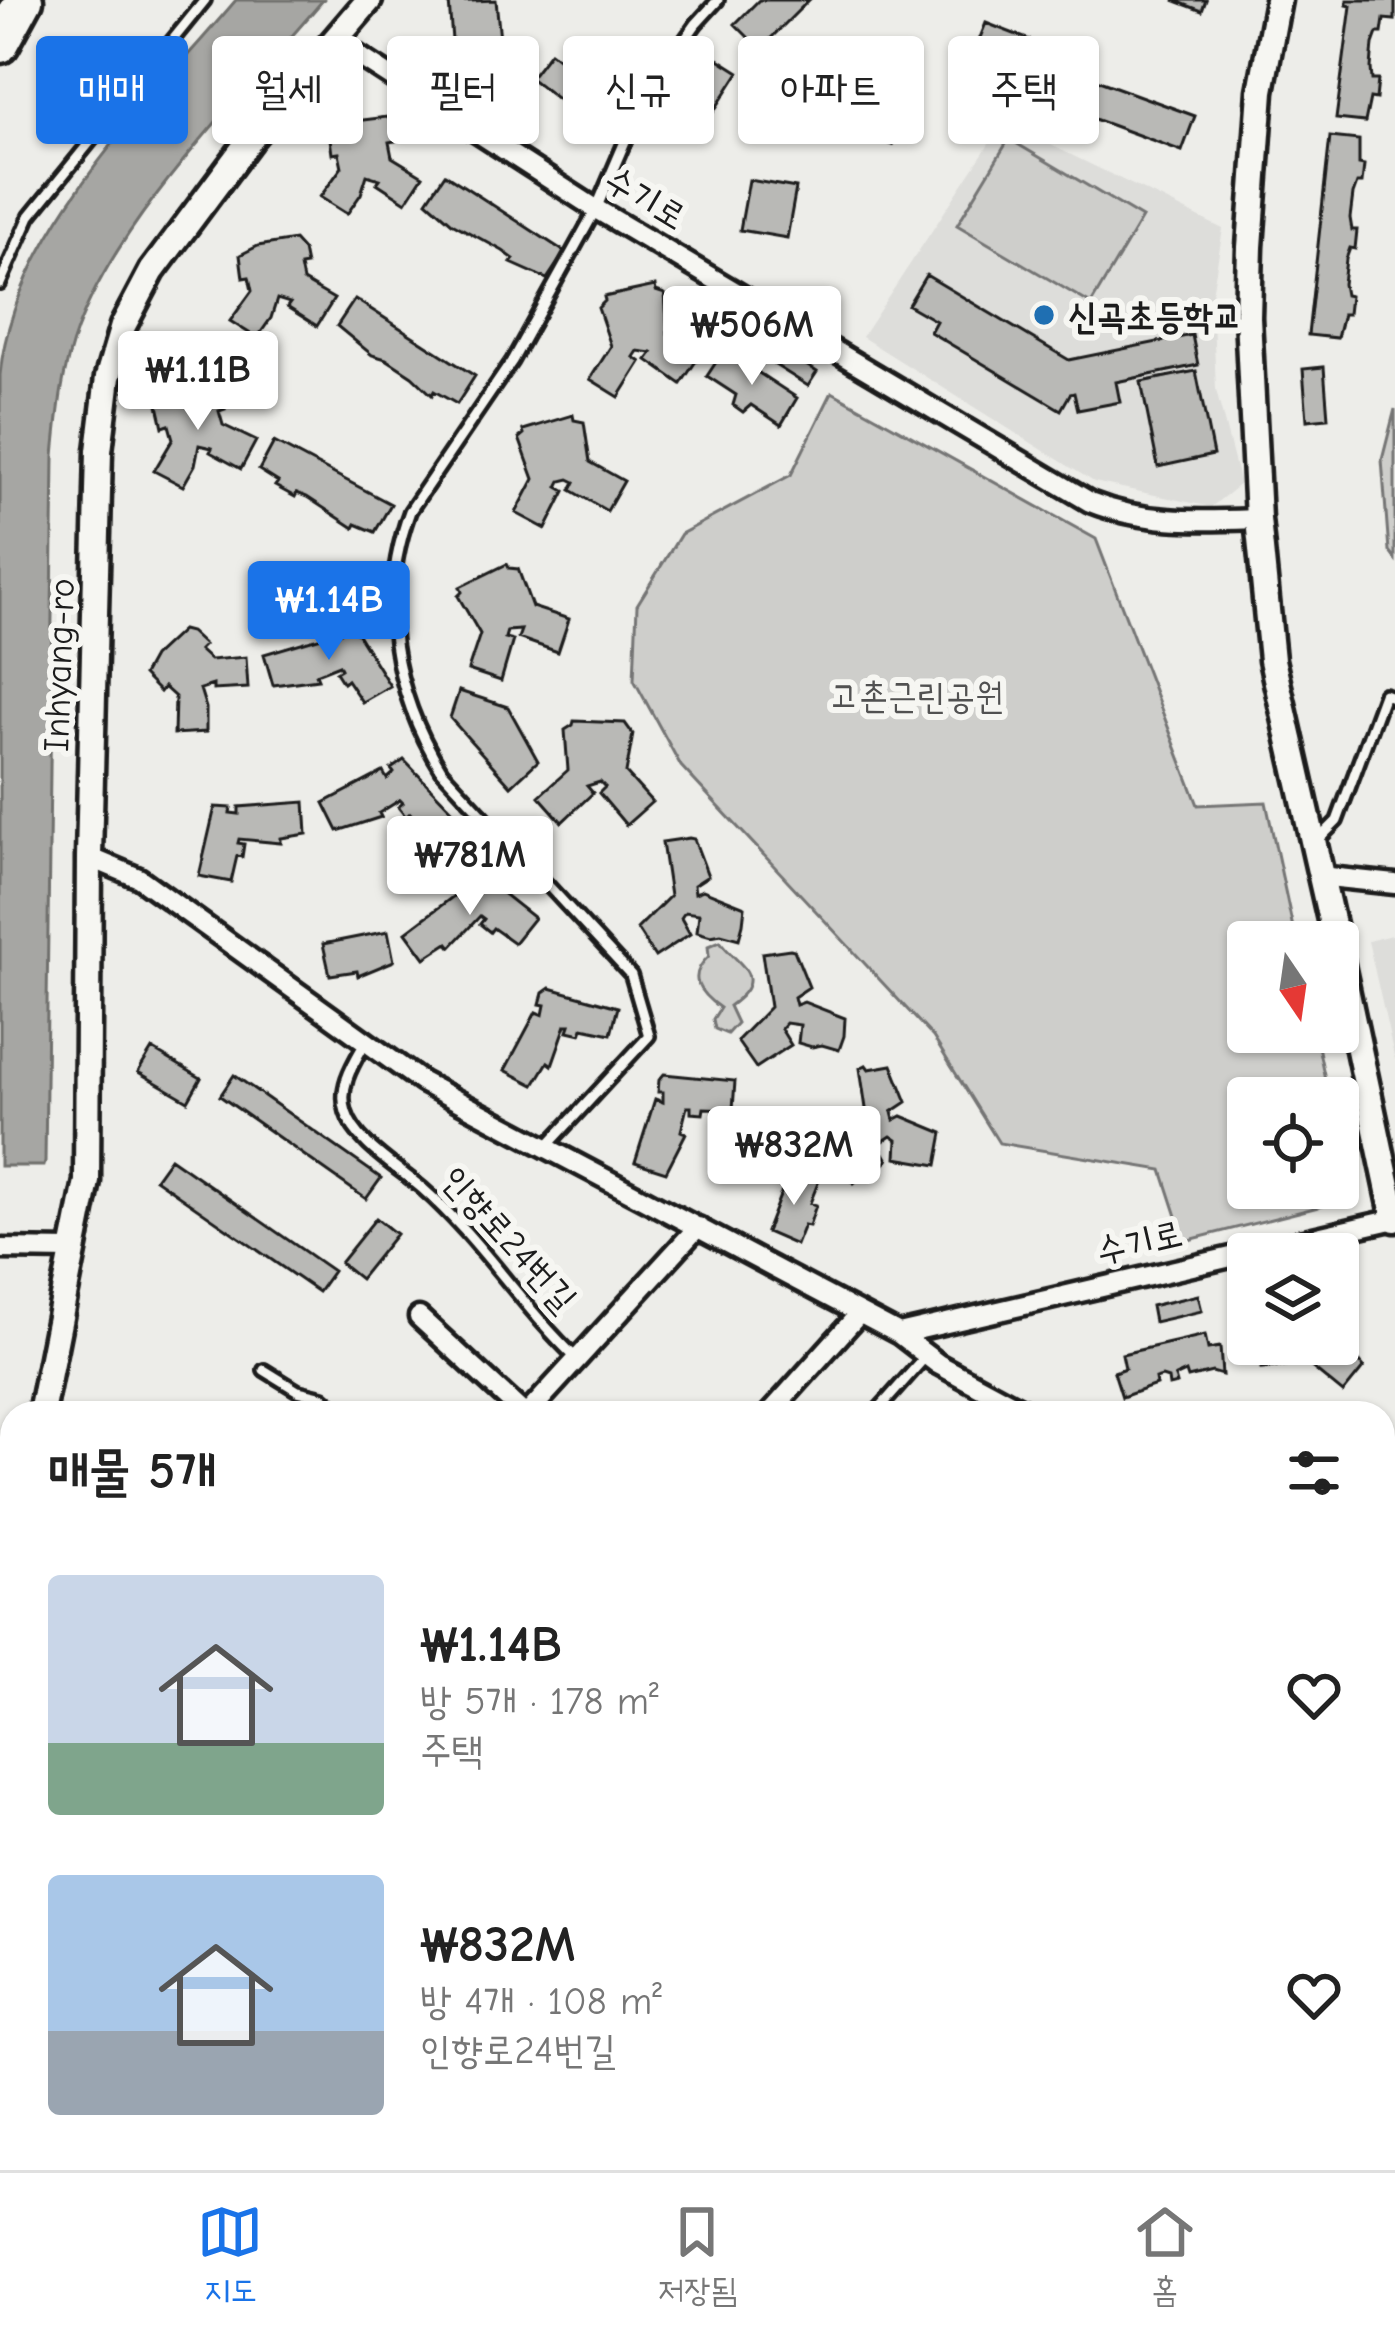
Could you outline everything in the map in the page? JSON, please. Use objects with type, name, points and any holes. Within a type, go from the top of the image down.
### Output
[{"type":"highway","points":[[0,13],[10,0]]},
{"type":"highway","points":[[0,44],[24,0]]},
{"type":"street","points":[[1278,0],[1261,91],[1250,247],[1248,317],[1258,519],[1272,660],[1331,921]]},
{"type":"street","name":"Inhyang-ro","points":[[337,36],[367,1]]},
{"type":"street","name":"수기로","points":[[363,59],[596,209],[1090,502],[1121,514],[1155,519],[1258,519]]},
{"type":"street","name":"Inhyang-ro","points":[[43,1401],[88,1167],[89,857],[101,410],[113,356],[136,297],[247,144]]},
{"type":"street","name":"인향로24번길","points":[[89,857],[139,878],[441,1093],[899,1334],[926,1356],[1007,1401]]},
{"type":"street","points":[[1319,876],[1395,884]]},
{"type":"street","name":"수기로","points":[[899,1334],[1395,1219],[1359,1050]]},
{"type":"street","name":"인향로24번길","points":[[537,1401],[698,1227]]},
{"type":"street","points":[[0,1249],[73,1250]]},
{"type":"street","points":[[781,1401],[859,1314]]},
{"type":"street","points":[[419,1317],[512,1401]]},
{"type":"lane","points":[[0,284],[31,216],[205,0]]},
{"type":"lane","points":[[547,1146],[649,1036],[631,975],[442,771],[419,734],[401,683],[392,628],[393,580],[410,512],[512,361],[596,209],[644,97],[718,0]]},
{"type":"lane","points":[[1312,846],[1337,820],[1384,694],[1395,698]]},
{"type":"lane","name":"인향로24번길","points":[[365,1043],[344,1092],[351,1124],[454,1218],[525,1308],[577,1359]]},
{"type":"lane","points":[[886,1401],[926,1356]]},
{"type":"lane","points":[[264,1370],[298,1391],[328,1401]]},
{"type":"shaded area","points":[[236,0],[323,0],[292,36],[212,36],[212,127],[123,242],[77,330],[64,376],[54,456],[45,1162],[44,1166],[0,1166],[0,375],[10,322],[30,271],[57,221],[113,144],[188,144],[188,55]]},
{"type":"shaded area","name":"신곡초등학교","points":[[989,144],[1049,144],[1223,229],[1212,294],[1216,390],[1240,484],[1211,507],[1094,482],[862,337]]},
{"type":"shaded area","points":[[1395,934],[1395,1060],[1368,941]]},
{"type":"green space","points":[[1006,144],[1017,144],[1142,218],[1091,304],[957,225]]},
{"type":"green space","name":"고촌근린공원","points":[[832,392],[1096,539],[1198,805],[1266,802],[1292,921],[1227,921],[1227,1053],[1319,1053],[1325,1077],[1227,1077],[1227,1209],[1311,1209],[1185,1241],[1162,1170],[999,1143],[933,1037],[681,766],[634,680],[637,605],[681,534],[791,475]]},
{"type":"green space","points":[[1395,409],[1395,559],[1389,551],[1382,460]]},
{"type":"green space","points":[[720,941],[749,978],[742,996],[729,1006],[737,1023],[727,1034],[715,1029],[713,1019],[720,1008],[701,990],[697,978],[709,956],[708,946]]},
{"type":"building","points":[[496,0],[500,36],[452,36],[449,2]]},
{"type":"building","points":[[759,0],[809,0],[773,36],[747,36],[735,24]]},
{"type":"building","points":[[1173,0],[1206,0],[1202,11]]},
{"type":"building","points":[[1347,0],[1395,0],[1395,20],[1384,19],[1382,33],[1377,33],[1373,44],[1372,80],[1378,80],[1376,99],[1370,98],[1365,122],[1336,119],[1351,6]]},
{"type":"building","points":[[986,23],[1020,36],[981,36]]},
{"type":"building","points":[[550,52],[563,62],[563,103],[539,85],[539,66]]},
{"type":"building","points":[[714,56],[738,74],[714,111]]},
{"type":"building","points":[[1099,81],[1195,116],[1182,151],[1099,121]]},
{"type":"building","points":[[387,117],[392,157],[423,176],[406,202],[377,183],[380,179],[367,175],[347,214],[320,197],[342,167],[331,144],[363,144],[363,120]]},
{"type":"building","points":[[1330,137],[1359,140],[1359,164],[1364,165],[1350,218],[1352,230],[1357,230],[1343,284],[1345,295],[1350,296],[1348,314],[1343,314],[1337,338],[1308,335]]},
{"type":"building","points":[[445,174],[565,252],[547,279],[511,263],[514,259],[452,223],[427,201]]},
{"type":"building","points":[[749,180],[796,188],[787,238],[740,230]]},
{"type":"building","points":[[294,240],[303,250],[303,281],[334,299],[317,326],[287,307],[290,303],[277,299],[257,338],[230,321],[252,291],[249,277],[243,278],[240,255],[258,246]]},
{"type":"building","points":[[926,275],[1069,360],[1192,335],[1198,365],[1116,382],[1120,402],[1078,410],[1074,393],[1070,394],[1061,410],[930,332],[936,321],[908,305]]},
{"type":"building","points":[[655,286],[665,294],[668,334],[700,355],[681,384],[647,360],[652,353],[638,351],[634,357],[641,362],[619,397],[590,379],[611,346],[598,308],[604,297]]},
{"type":"building","points":[[702,298],[817,372],[808,386],[726,334],[709,327],[702,337],[684,325]]},
{"type":"building","points":[[355,299],[475,376],[457,404],[434,391],[432,395],[412,376],[372,355],[337,326]]},
{"type":"building","points":[[724,350],[797,398],[781,425],[751,405],[743,412],[733,405],[736,395],[707,376]]},
{"type":"building","points":[[1324,367],[1328,418],[1307,420],[1303,369]]},
{"type":"building","points":[[1196,371],[1213,455],[1158,467],[1141,382]]},
{"type":"building","points":[[214,385],[225,409],[219,411],[223,425],[256,441],[241,469],[210,452],[212,448],[199,445],[183,486],[154,471],[173,439],[169,425],[163,427],[158,405],[175,394]]},
{"type":"building","points":[[573,415],[574,420],[584,422],[590,462],[624,481],[607,511],[571,490],[575,482],[561,481],[558,487],[565,491],[546,529],[516,513],[534,479],[519,438],[523,430]]},
{"type":"building","points":[[274,442],[391,504],[375,532],[356,524],[354,528],[307,497],[297,493],[295,497],[275,486],[278,482],[259,470]]},
{"type":"building","points":[[507,564],[518,569],[532,607],[569,619],[558,652],[518,638],[521,630],[507,631],[505,638],[513,640],[501,681],[468,670],[480,634],[458,596],[460,587]]},
{"type":"building","points":[[346,627],[354,628],[390,686],[362,702],[336,672],[339,665],[316,674],[318,679],[273,685],[264,654],[328,635],[330,642]]},
{"type":"building","points":[[182,630],[204,645],[199,650],[210,660],[246,657],[248,688],[213,690],[213,685],[200,689],[206,732],[174,734],[175,697],[164,687],[160,692],[143,675],[153,657]]},
{"type":"building","points":[[459,691],[508,707],[538,761],[511,786],[450,718]]},
{"type":"building","points":[[574,721],[625,723],[633,734],[626,773],[652,802],[626,825],[599,793],[605,787],[600,782],[587,786],[593,793],[562,822],[539,796],[568,770],[565,730]]},
{"type":"building","points":[[404,760],[453,811],[428,833],[410,813],[406,817],[398,807],[403,803],[400,800],[379,813],[381,817],[338,831],[324,803],[383,772],[387,779],[394,773],[391,769]]},
{"type":"building","points":[[305,802],[307,834],[281,838],[281,843],[239,839],[244,844],[242,857],[237,856],[231,882],[199,876],[215,807],[239,814],[239,807]]},
{"type":"building","points":[[694,839],[708,876],[694,885],[695,893],[703,890],[745,907],[739,939],[697,932],[699,914],[685,912],[681,918],[690,934],[655,957],[637,929],[670,896],[662,842]]},
{"type":"building","points":[[481,876],[534,918],[514,943],[493,928],[490,932],[480,924],[484,919],[480,916],[451,947],[448,943],[425,958],[406,932],[459,892],[464,898],[470,891],[466,887]]},
{"type":"building","points":[[388,931],[394,961],[358,976],[357,971],[330,975],[323,944]]},
{"type":"building","points":[[790,949],[809,987],[794,997],[796,1005],[804,1002],[845,1018],[844,1036],[839,1050],[812,1047],[798,1043],[800,1025],[786,1023],[781,1029],[791,1045],[756,1068],[737,1041],[770,1007],[762,953]]},
{"type":"building","points":[[550,988],[618,1007],[611,1034],[583,1028],[581,1034],[568,1031],[570,1025],[566,1025],[552,1065],[548,1062],[534,1085],[505,1070],[536,1012],[543,1015],[545,1005],[540,1004]]},
{"type":"building","points":[[152,1049],[201,1078],[188,1101],[138,1072]]},
{"type":"building","points":[[866,1065],[869,1069],[892,1065],[907,1102],[892,1112],[894,1120],[902,1116],[943,1133],[937,1165],[896,1158],[897,1140],[891,1136],[879,1144],[888,1160],[878,1170],[867,1171],[854,1183],[843,1172],[835,1156],[868,1122],[860,1068]]},
{"type":"building","points":[[664,1074],[735,1081],[733,1109],[704,1108],[703,1114],[691,1113],[687,1107],[681,1131],[686,1133],[666,1172],[635,1162],[655,1099],[663,1102],[663,1092],[658,1092]]},
{"type":"building","points":[[234,1075],[381,1178],[366,1199],[220,1096]]},
{"type":"building","points":[[170,1158],[333,1271],[318,1292],[155,1179]]},
{"type":"building","points":[[790,1170],[818,1183],[810,1203],[816,1205],[809,1226],[804,1225],[796,1245],[766,1232]]},
{"type":"building","points":[[376,1218],[396,1234],[360,1279],[340,1263]]},
{"type":"building","points":[[1198,1295],[1202,1311],[1154,1322],[1151,1306]]},
{"type":"building","points":[[1205,1335],[1208,1349],[1220,1347],[1222,1375],[1212,1372],[1188,1378],[1186,1372],[1169,1386],[1162,1377],[1155,1379],[1156,1385],[1122,1397],[1114,1372],[1125,1368],[1122,1354]]},
{"type":"building","points":[[1359,1361],[1364,1367],[1343,1393],[1310,1366],[1359,1365]]},
{"type":"place","name":"신곡초등학교","points":[[1044,315]]}]
